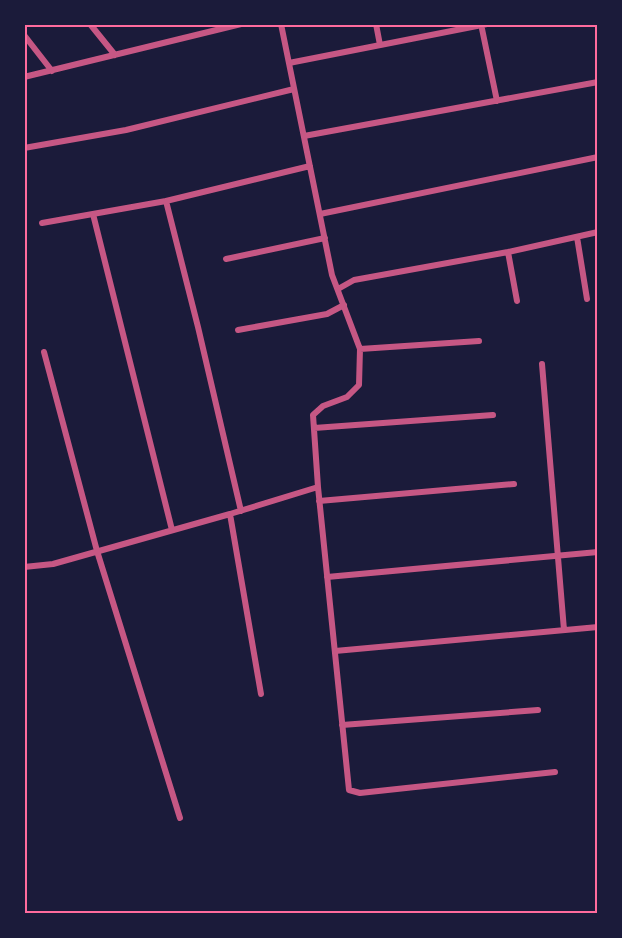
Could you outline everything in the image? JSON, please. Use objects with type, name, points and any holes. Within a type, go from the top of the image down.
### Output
[{"type":"street","points":[[90,24],[115,55]]},
{"type":"street","points":[[24,78],[241,24]]},
{"type":"street","points":[[281,24],[332,275],[360,349],[359,385],[347,397],[323,406],[313,415],[319,501],[349,790],[360,793],[555,772]]},
{"type":"street","points":[[376,24],[380,45]]},
{"type":"street","points":[[289,63],[483,24],[498,101]]},
{"type":"street","points":[[24,35],[52,71]]},
{"type":"street","points":[[304,136],[598,82]]},
{"type":"street","points":[[24,148],[126,130],[294,90]]},
{"type":"street","points":[[320,214],[598,157]]},
{"type":"street","points":[[42,223],[166,201],[310,166]]},
{"type":"street","points":[[166,201],[241,511]]},
{"type":"street","points":[[93,214],[172,530]]},
{"type":"street","points":[[338,289],[354,280],[508,252],[598,232]]},
{"type":"street","points":[[577,237],[587,298]]},
{"type":"street","points":[[226,259],[325,238]]},
{"type":"street","points":[[508,252],[517,302]]},
{"type":"street","points":[[238,330],[327,314],[344,305]]},
{"type":"street","points":[[360,349],[479,341]]},
{"type":"street","points":[[44,352],[97,551],[180,818]]},
{"type":"street","points":[[542,364],[564,630]]},
{"type":"street","points":[[314,428],[493,415]]},
{"type":"street","points":[[319,501],[514,484]]},
{"type":"street","points":[[24,567],[53,564],[318,487]]},
{"type":"street","points":[[230,514],[261,694]]},
{"type":"street","points":[[327,577],[598,552]]},
{"type":"street","points":[[335,651],[598,627]]},
{"type":"street","points":[[342,725],[538,710]]}]
